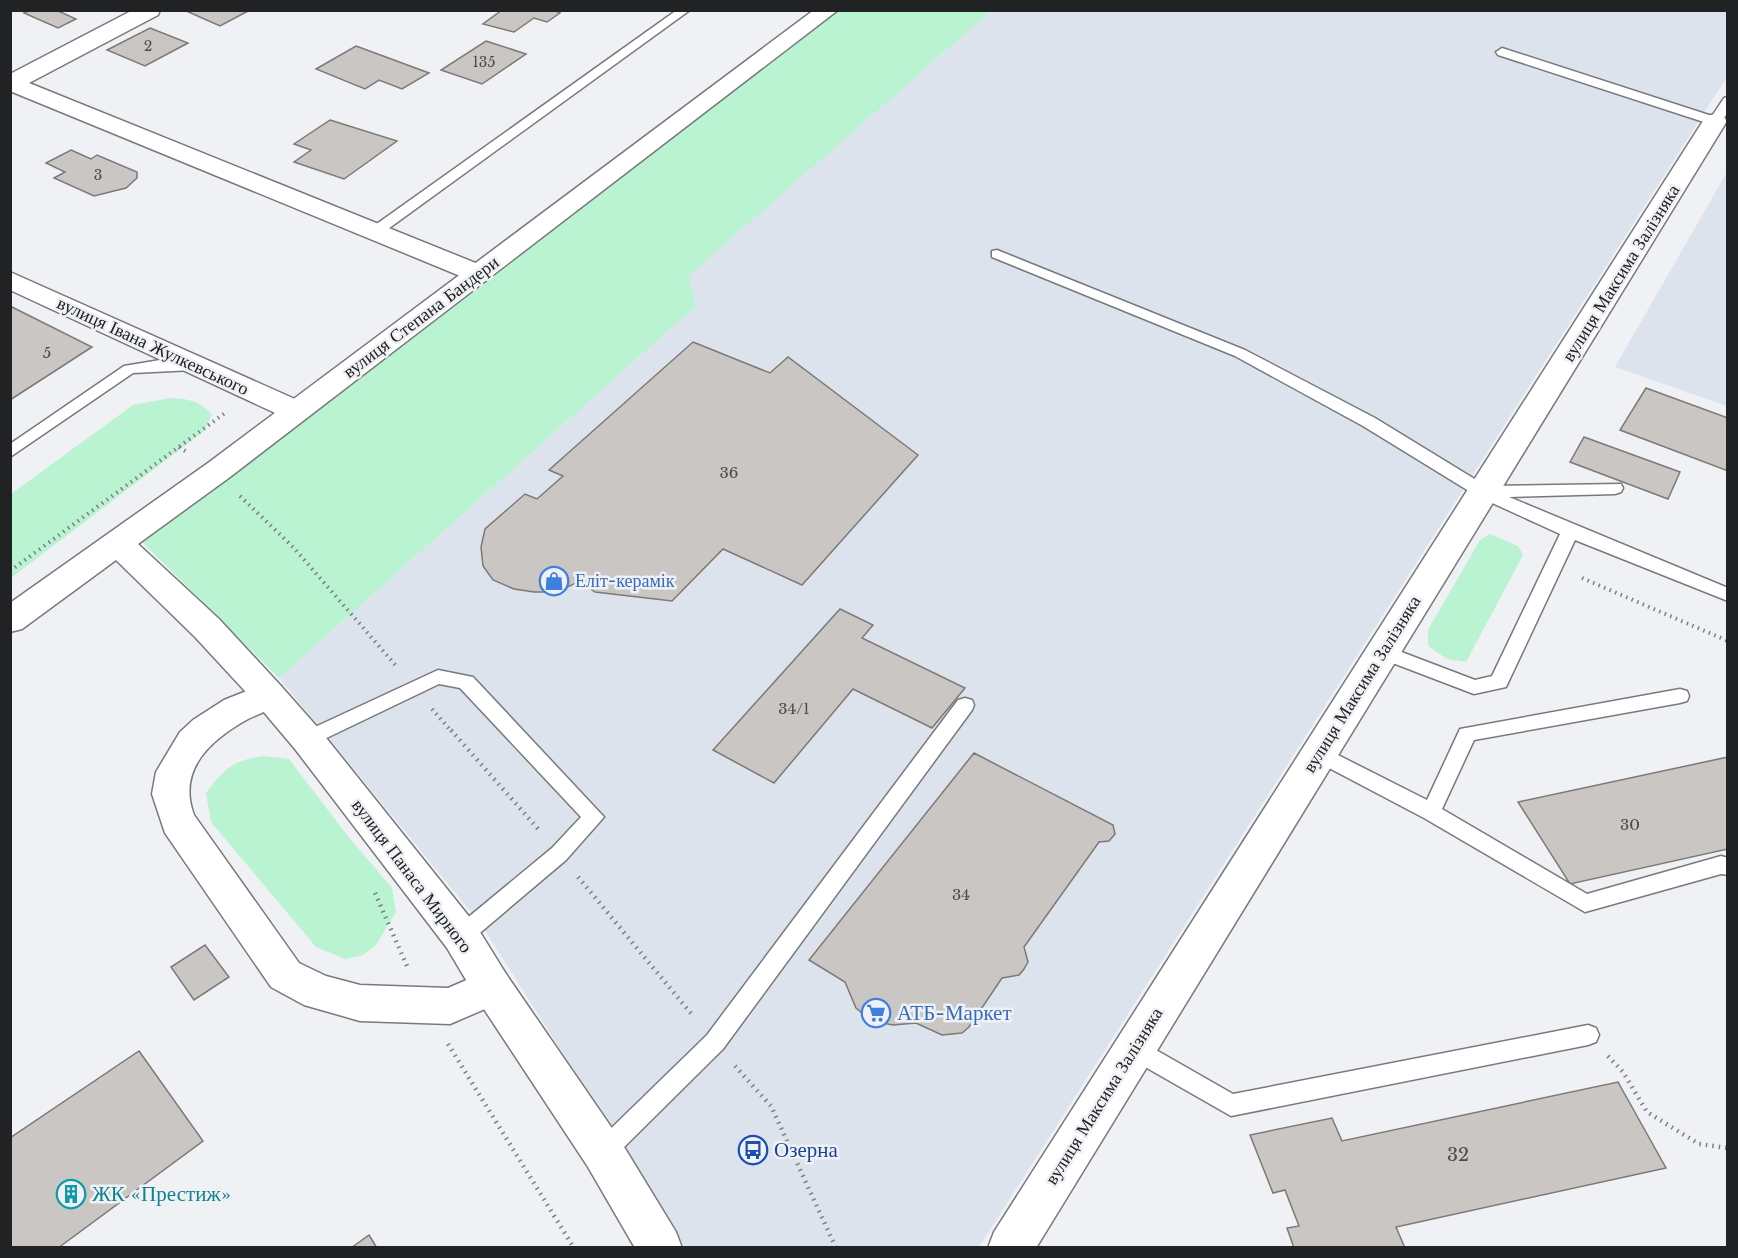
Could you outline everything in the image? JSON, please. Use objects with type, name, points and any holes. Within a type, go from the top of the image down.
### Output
[{"type":"street","points":[[11,83],[150,10]]},
{"type":"street","name":"вулиця Степана Бандери","points":[[10,620],[296,411],[828,10]]},
{"type":"street","points":[[11,83],[479,274]]},
{"type":"street","name":"вулиця Максима Залізняка","points":[[1010,1248],[1721,111]]},
{"type":"street","name":"вулиця Івана Жулкевського","points":[[10,280],[296,411]]},
{"type":"street","name":"вулиця Панаса Мирного","points":[[116,542],[207,628],[269,695],[307,739],[461,936],[492,987],[603,1152],[660,1248]]},
{"type":"street","points":[[269,695],[244,704],[212,722],[190,746],[176,770],[170,792],[178,822],[285,975],[318,992],[360,1003],[425,1007],[450,1006],[492,987]]},
{"type":"lane","points":[[376,231],[685,10]]},
{"type":"lane","points":[[1502,52],[1721,111]]},
{"type":"lane","points":[[997,254],[1240,353],[1369,422],[1483,492],[1570,531],[1728,595]]},
{"type":"lane","points":[[10,452],[129,369],[193,364]]},
{"type":"lane","points":[[1483,492],[1615,488]]},
{"type":"lane","points":[[1383,652],[1474,687],[1499,682],[1570,531]]},
{"type":"lane","points":[[307,739],[438,677],[466,682],[594,817],[559,854],[461,936]]},
{"type":"lane","points":[[1431,812],[1467,734],[1680,696]]},
{"type":"lane","points":[[603,1152],[715,1042],[965,705]]},
{"type":"lane","points":[[1319,754],[1431,812],[1585,903],[1721,865],[1728,867]]},
{"type":"lane","points":[[1134,1049],[1231,1105],[1588,1035]]},
{"type":"path","points":[[10,571],[254,392]]},
{"type":"path","points":[[1553,565],[1728,641]]},
{"type":"path","points":[[371,884],[425,1007],[574,1248]]},
{"type":"path","points":[[1588,1035],[1623,1072],[1647,1112],[1699,1144],[1728,1148]]},
{"type":"shaded area","points":[[991,11],[1727,11],[1727,77],[979,1247],[685,1247],[481,924],[279,678],[696,306],[687,276]]},
{"type":"shaded area","points":[[1727,172],[1727,406],[1615,367]]},
{"type":"green space","points":[[834,11],[991,11],[688,276],[696,306],[279,678],[141,541]]},
{"type":"green space","points":[[171,398],[194,402],[208,410],[212,415],[204,431],[11,578],[11,494],[133,405]]},
{"type":"green space","points":[[1490,534],[1518,546],[1523,555],[1466,662],[1447,659],[1428,646],[1428,630],[1480,540]]},
{"type":"green space","points":[[264,756],[289,759],[347,835],[392,888],[396,912],[376,945],[363,955],[345,959],[316,947],[211,822],[206,793],[213,784],[225,771],[237,763]]},
{"type":"building","points":[[31,10],[56,10],[76,19],[58,28],[24,13]]},
{"type":"building","points":[[184,10],[250,10],[220,26]]},
{"type":"building","points":[[502,10],[553,10],[560,13],[547,22],[534,18],[514,32],[483,24]]},
{"type":"building","points":[[150,28],[188,43],[145,66],[107,50]]},
{"type":"building","points":[[486,41],[526,54],[482,84],[441,70]]},
{"type":"building","points":[[356,46],[429,73],[402,89],[379,80],[365,89],[316,69]]},
{"type":"building","points":[[330,120],[397,141],[344,179],[294,162],[311,150],[294,144]]},
{"type":"building","points":[[71,150],[91,159],[97,155],[137,172],[137,178],[126,188],[94,196],[54,178],[65,172],[46,163]]},
{"type":"building","points":[[10,306],[92,347],[10,400]]},
{"type":"building","points":[[693,342],[770,373],[788,357],[918,455],[802,585],[723,549],[672,601],[595,592],[580,581],[557,592],[534,592],[514,589],[493,580],[483,566],[481,547],[485,529],[525,494],[537,499],[563,476],[549,470]]},
{"type":"building","points":[[1646,388],[1728,418],[1728,471],[1620,430]]},
{"type":"building","points":[[1584,437],[1680,472],[1668,499],[1570,462]]},
{"type":"building","points":[[840,609],[873,625],[862,638],[965,688],[932,728],[853,689],[774,783],[713,750]]},
{"type":"building","points":[[974,753],[1113,825],[1115,834],[1109,841],[1099,842],[1024,947],[1028,962],[1024,969],[1019,975],[1002,978],[969,1027],[962,1033],[942,1035],[916,1023],[893,1025],[872,1021],[856,1008],[845,982],[809,960]]},
{"type":"building","points":[[1728,757],[1728,849],[1570,884],[1518,802]]},
{"type":"building","points":[[205,945],[229,977],[194,1000],[171,967]]},
{"type":"building","name":"ЖК «Престиж»","points":[[139,1051],[203,1141],[58,1248],[10,1248],[10,1138]]},
{"type":"building","points":[[1618,1082],[1666,1168],[1396,1227],[1405,1248],[1294,1248],[1287,1228],[1299,1226],[1285,1190],[1273,1193],[1250,1135],[1332,1118],[1342,1141]]},
{"type":"building","points":[[369,1235],[377,1248],[351,1248]]},
{"type":"place","name":"Еліт-керамік","points":[[554,581]]},
{"type":"place","name":"АТБ-Маркет","points":[[876,1013]]},
{"type":"place","name":"Озерна","points":[[753,1150]]},
{"type":"place","name":"ЖК «Престиж»","points":[[71,1194]]}]
